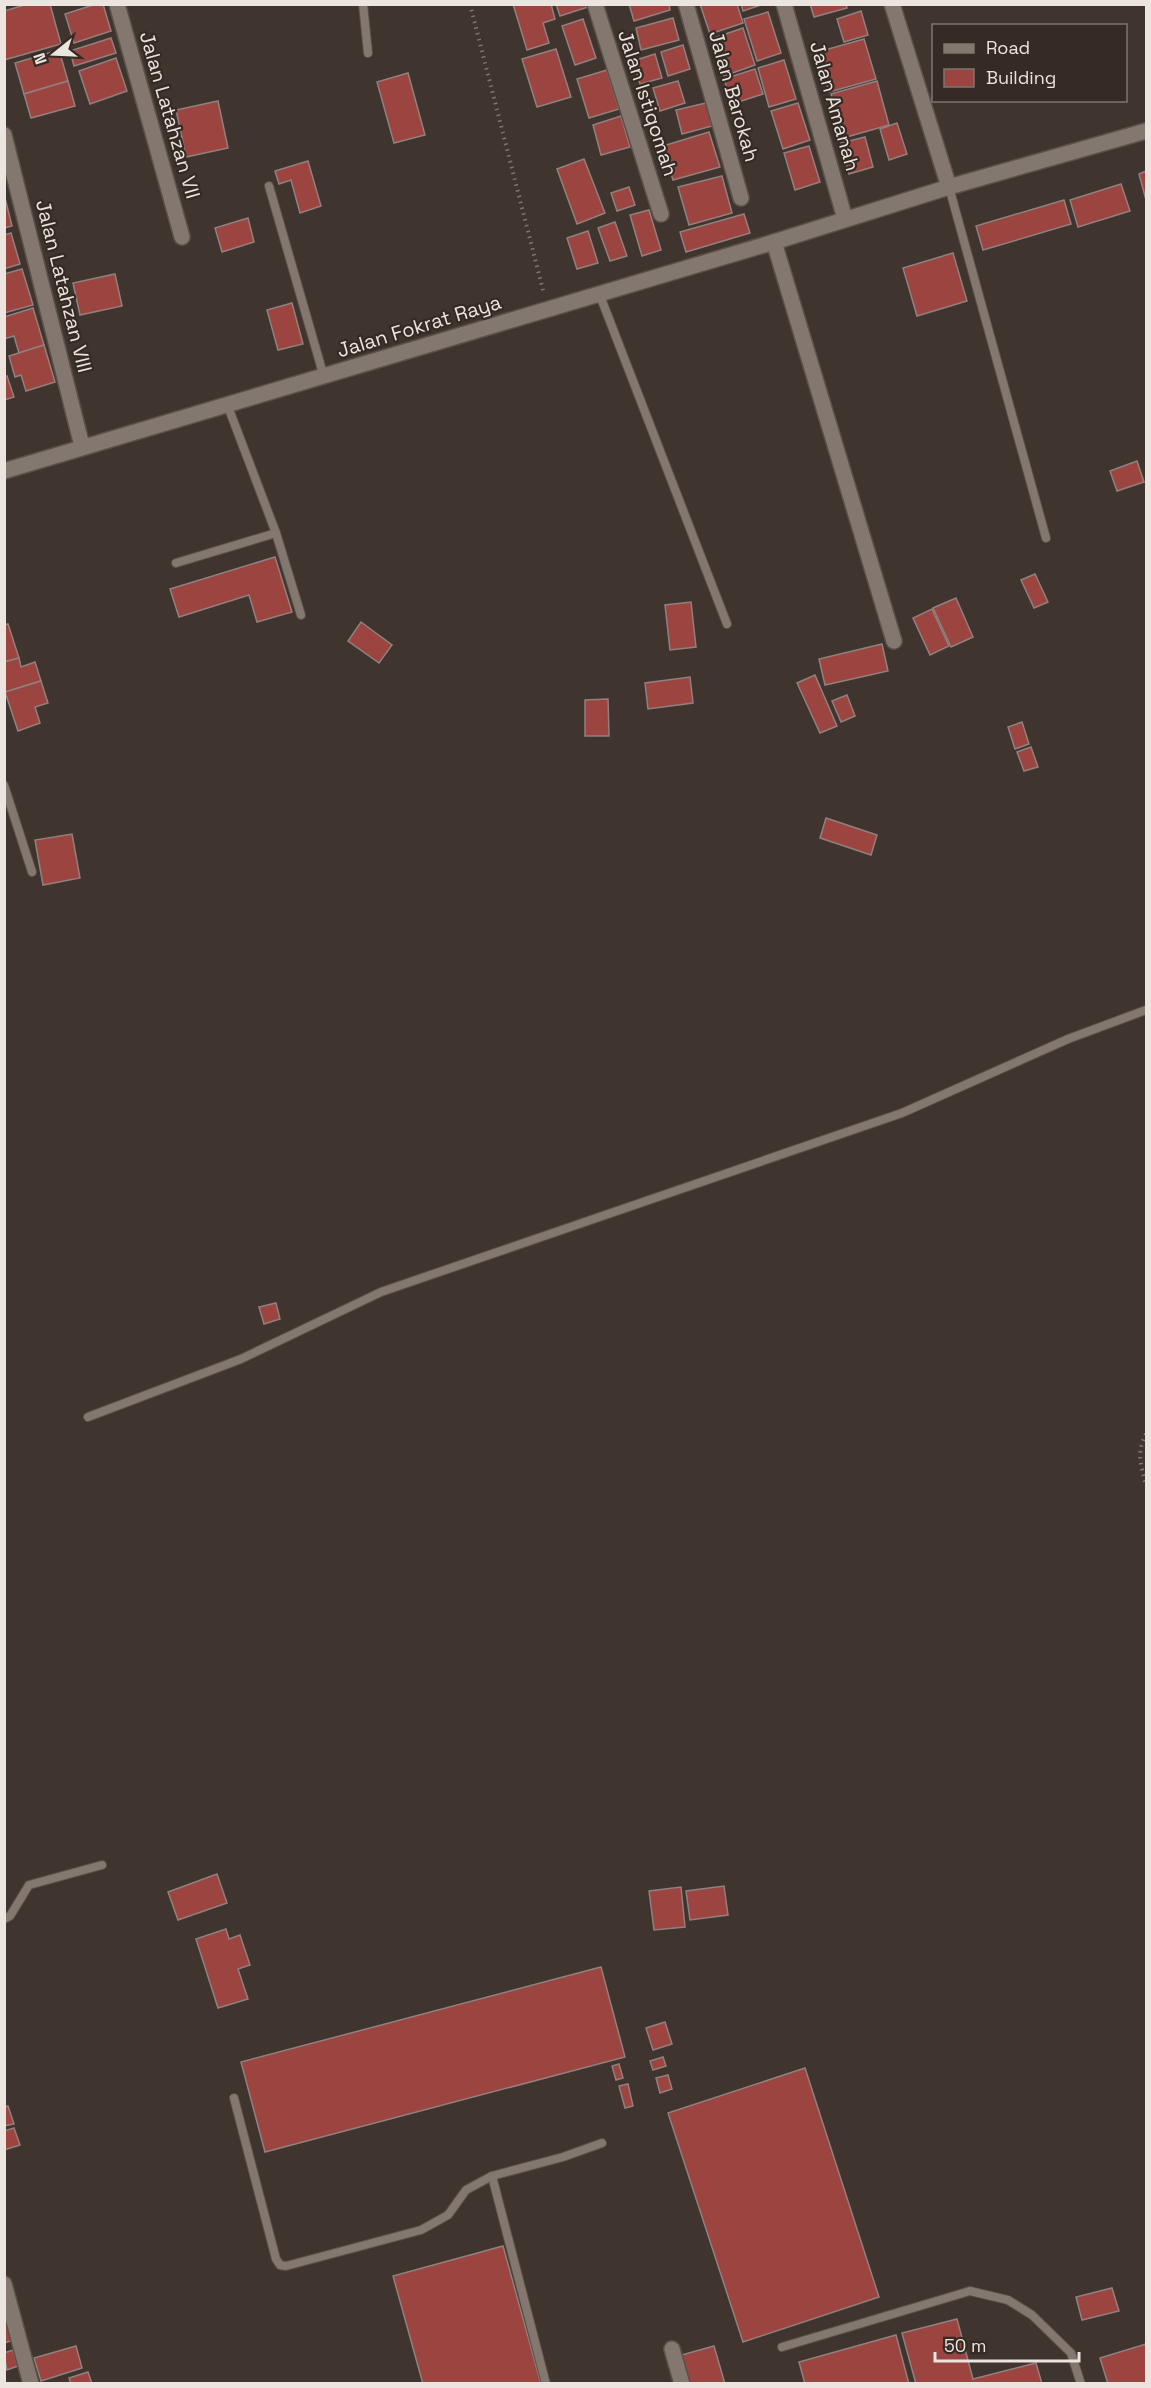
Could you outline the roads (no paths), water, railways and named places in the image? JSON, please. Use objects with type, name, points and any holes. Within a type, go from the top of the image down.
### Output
[{"type":"street","name":"Jalan Latahzan VII","points":[[117,4],[182,237]]},
{"type":"street","name":"Jalan Istiqomah","points":[[595,4],[661,214]]},
{"type":"street","name":"Jalan Barokah","points":[[686,4],[741,198]]},
{"type":"street","name":"Jalan Amanah","points":[[784,4],[846,219]]},
{"type":"street","points":[[892,4],[949,187]]},
{"type":"street","name":"Jalan Fokrat Raya","points":[[4,471],[81,446],[324,377],[774,242],[949,187],[1146,131]]},
{"type":"street","name":"Jalan Latahzan VIII","points":[[4,135],[81,446]]},
{"type":"street","points":[[774,242],[894,641]]},
{"type":"street","points":[[4,2284],[31,2384]]},
{"type":"street","points":[[672,2349],[682,2384]]},
{"type":"lane","points":[[363,4],[368,53]]},
{"type":"lane","points":[[269,186],[324,377]]},
{"type":"lane","points":[[949,187],[1046,538]]},
{"type":"lane","points":[[599,293],[727,624]]},
{"type":"lane","points":[[227,404],[276,533],[301,615]]},
{"type":"lane","points":[[176,563],[276,533]]},
{"type":"lane","points":[[4,785],[32,872]]},
{"type":"lane","points":[[88,1418],[241,1359],[381,1292],[902,1113],[1068,1039],[1146,1010]]},
{"type":"lane","points":[[4,1919],[10,1916],[29,1885],[102,1865]]},
{"type":"lane","points":[[234,2098],[276,2259],[280,2265],[296,2263],[421,2230],[448,2215],[466,2190],[492,2176],[563,2157],[602,2143]]},
{"type":"lane","points":[[492,2176],[546,2384]]},
{"type":"lane","points":[[782,2347],[970,2291],[1008,2300],[1032,2315],[1071,2353],[1081,2384]]}]
